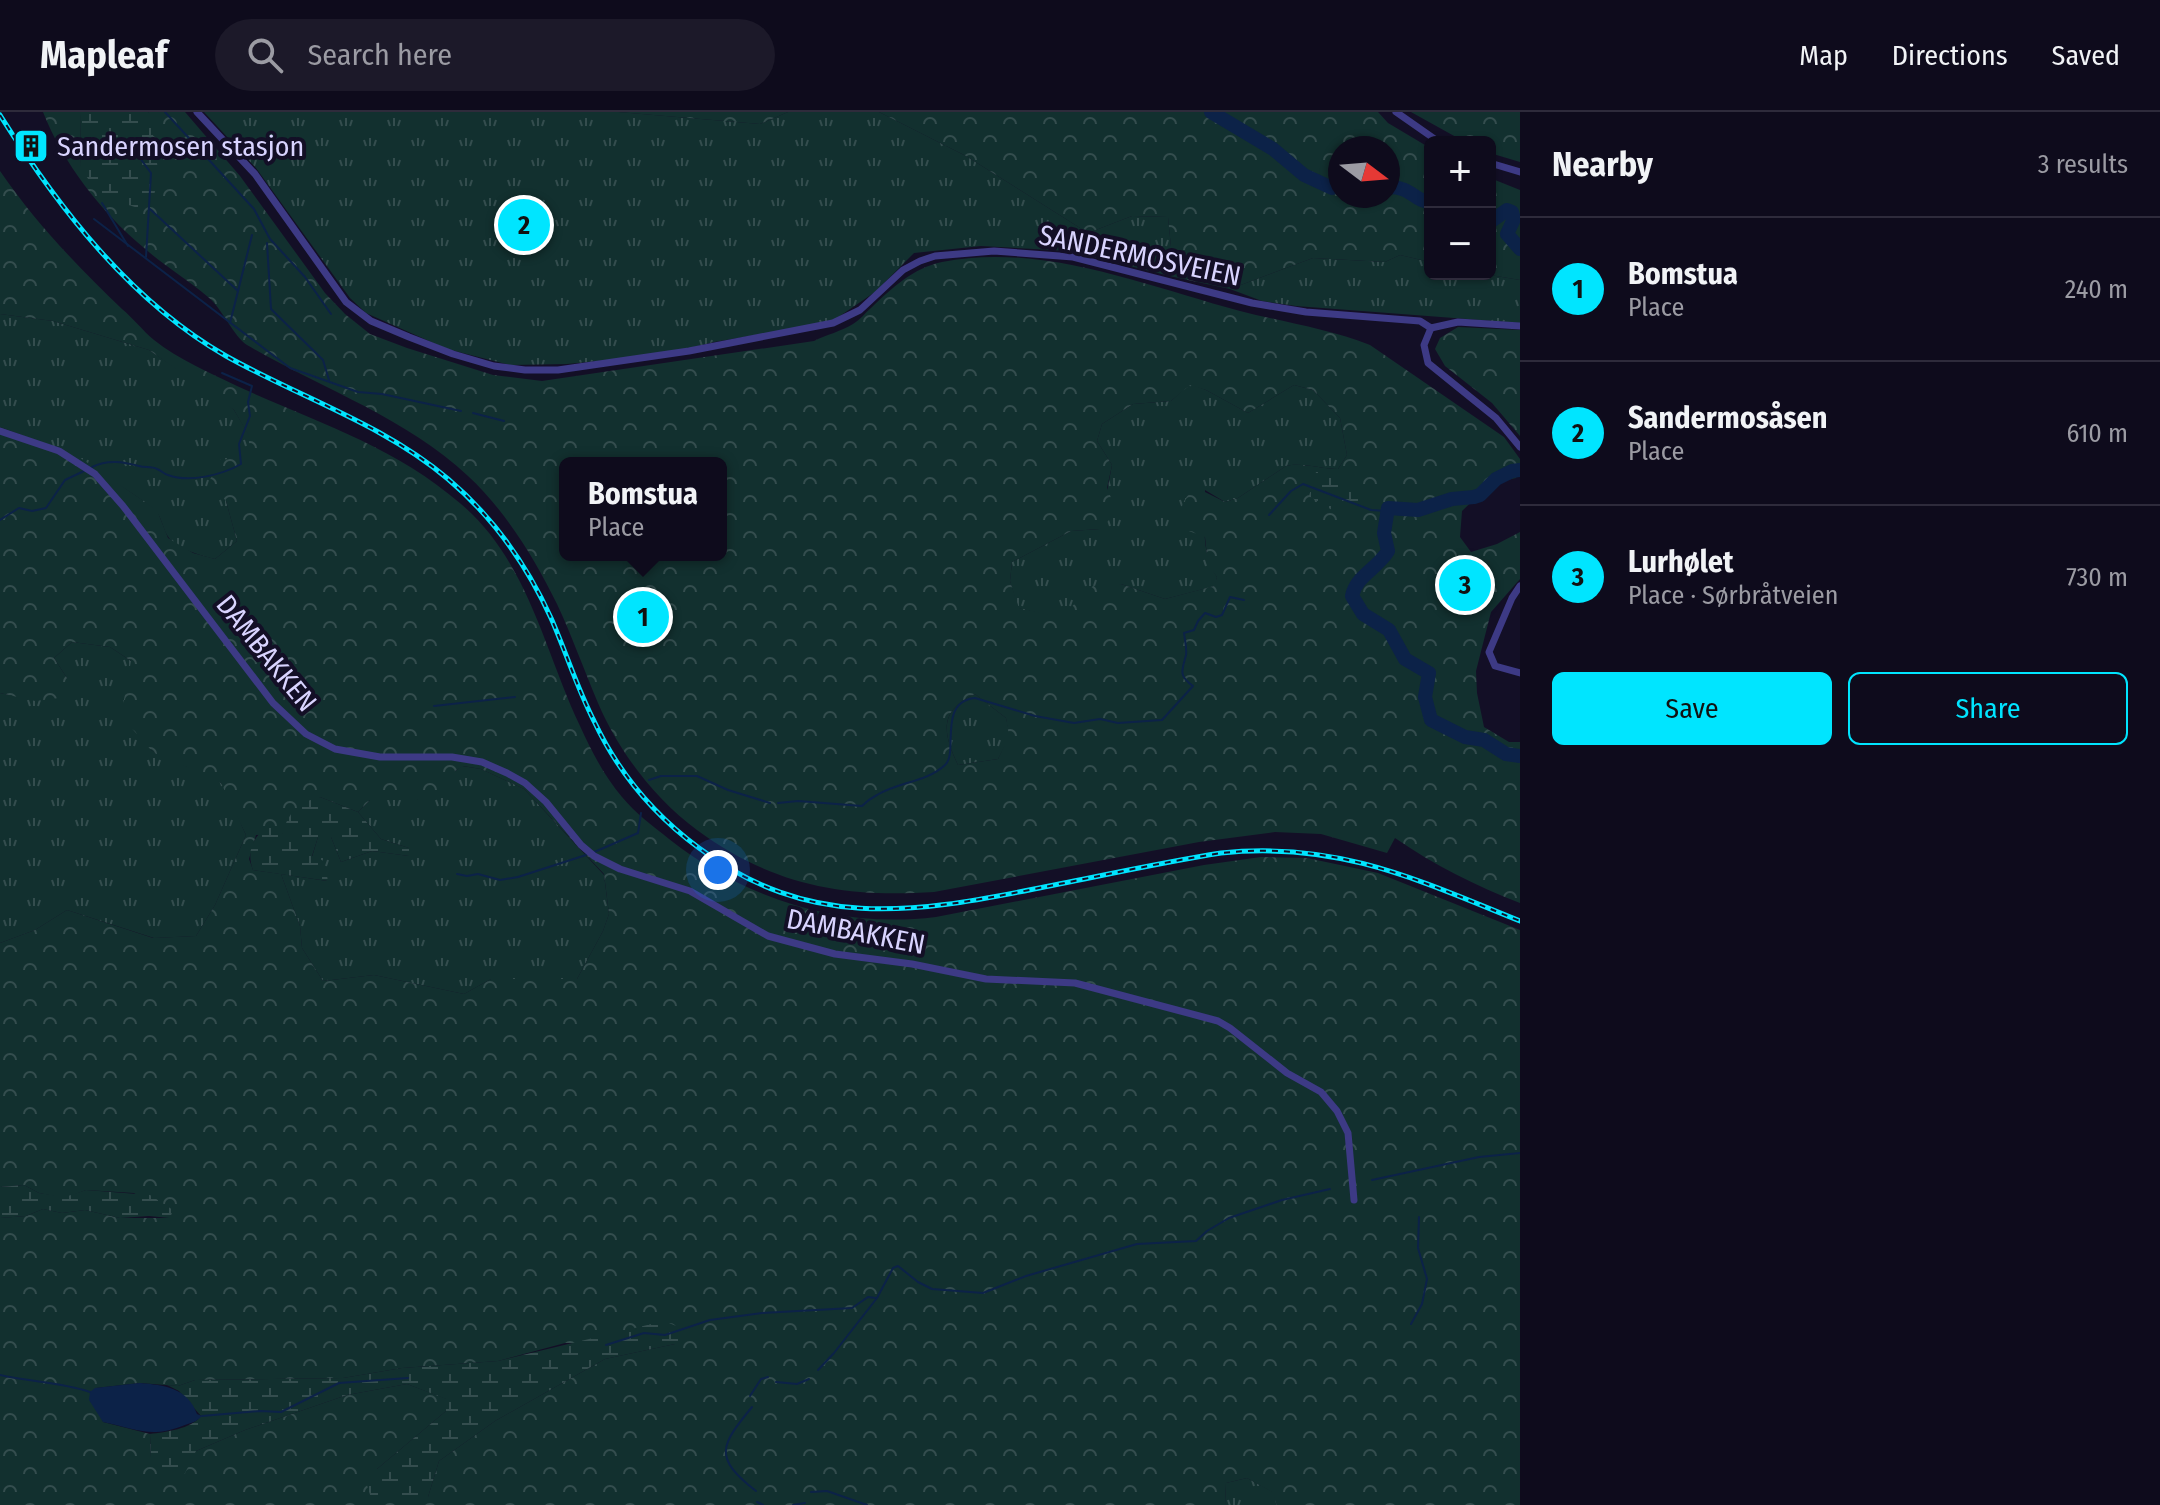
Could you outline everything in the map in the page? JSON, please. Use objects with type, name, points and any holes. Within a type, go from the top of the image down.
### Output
[{"type":"street","name":"SANDERMOSVEIEN","points":[[197,112],[255,174],[346,302],[371,321],[439,350],[494,366],[546,371],[753,340],[833,323],[849,317],[903,270],[920,261],[946,254],[984,251],[1050,253],[1073,257],[1252,303],[1306,312],[1420,321],[1431,328],[1458,322],[1520,326]]},
{"type":"street","points":[[1396,112],[1430,136]]},
{"type":"street","points":[[1496,165],[1520,172]]},
{"type":"street","points":[[1431,328],[1424,345],[1428,363],[1496,418],[1520,447]]},
{"type":"street","name":"DAMBAKKEN","points":[[0,431],[59,451],[95,474],[123,506],[273,703],[296,727],[314,739],[358,755],[452,757],[495,767],[525,783],[594,856],[620,869],[690,891],[746,926],[777,939],[835,954],[912,964],[986,979],[1075,983],[1218,1021],[1287,1073],[1321,1092],[1337,1111],[1348,1133],[1354,1200]]},
{"type":"street","points":[[1520,586],[1489,652],[1492,662],[1499,668],[1520,673]]},
{"type":"green space","points":[[43,112],[81,112],[80,168],[150,115],[148,112],[185,112],[240,176],[325,293],[345,314],[370,334],[493,375],[542,381],[814,341],[856,322],[912,274],[942,262],[980,257],[1055,262],[1093,270],[1370,345],[1504,437],[1520,459],[1516,478],[1490,484],[1462,511],[1460,537],[1471,552],[1497,544],[1520,532],[1520,579],[1491,612],[1476,671],[1484,727],[1509,742],[1520,742],[1520,903],[1456,874],[1395,838],[1387,853],[1321,834],[1275,832],[1199,842],[934,892],[839,890],[810,884],[753,864],[697,830],[666,804],[639,773],[616,739],[598,703],[539,570],[507,520],[482,489],[443,455],[390,420],[242,341],[208,297],[151,254],[112,218],[61,150]],"holes":[[[1190,385],[1206,390],[1248,413],[1294,385],[1313,390],[1340,418],[1347,455],[1338,469],[1286,466],[1238,498],[1225,502],[1197,488],[1188,495],[1178,527],[1205,537],[1208,565],[1217,577],[1214,586],[1165,599],[1121,584],[1093,586],[1061,617],[1019,608],[1010,581],[1012,562],[1071,531],[1100,529],[1117,512],[1107,488],[1112,465],[1097,441],[1102,424],[1133,404],[1171,401]],[[975,694],[1006,718],[1009,736],[998,759],[958,765],[947,733],[949,715]]]},
{"type":"green space","points":[[81,112],[150,114],[159,177],[152,202],[141,209],[101,196],[80,168]]},
{"type":"green space","points":[[204,112],[618,112],[760,124],[788,112],[879,112],[966,156],[1088,233],[1132,216],[1168,217],[1174,277],[1069,251],[981,246],[914,253],[875,292],[831,322],[714,342],[662,355],[567,364],[510,365],[447,349],[366,313],[350,298],[256,168]]},
{"type":"green space","points":[[618,112],[788,112],[760,124]]},
{"type":"green space","points":[[879,112],[1378,112],[1388,123],[1424,144],[1424,261],[1400,255],[1385,262],[1313,258],[1230,289],[1174,277],[1168,217],[1132,216],[1088,233],[966,156]]},
{"type":"green space","points":[[1411,112],[1520,112],[1520,162],[1496,155],[1496,136],[1454,136]]},
{"type":"green space","points":[[0,171],[42,226],[73,260],[163,347],[237,386],[381,450],[409,466],[461,504],[484,527],[519,579],[580,726],[615,789],[644,819],[698,860],[761,893],[829,913],[900,920],[936,917],[1204,865],[1261,857],[1307,858],[1378,873],[1520,930],[1520,1505],[1277,1505],[1272,1492],[1247,1478],[1226,1483],[1225,1505],[0,1505],[0,1218],[26,1216],[43,1209],[62,1213],[85,1210],[120,1218],[170,1218],[134,1193],[86,1190],[65,1198],[39,1193],[24,1185],[0,1187],[0,943],[35,930],[67,910],[153,938],[196,936],[215,905],[246,835],[221,783],[164,760],[121,716],[131,661],[110,647],[72,642],[54,658],[67,678],[67,697],[35,701],[0,693],[0,427],[79,457],[157,510],[168,538],[193,553],[215,559],[237,541],[226,501],[209,482],[219,460],[249,457],[249,436],[234,410],[149,350],[53,321],[0,314]],"holes":[[[463,766],[481,769],[524,789],[604,874],[609,914],[577,979],[491,979],[464,994],[374,975],[323,981],[302,948],[300,926],[281,874],[253,870],[249,859],[256,835],[282,834],[320,797],[358,812],[370,800],[417,800],[452,792],[455,771]],[[565,1343],[675,1344],[605,1359],[495,1421],[439,1461],[428,1497],[377,1469],[446,1411],[447,1399],[407,1384],[347,1395],[245,1430],[196,1451],[151,1458],[150,1434],[103,1422],[96,1388],[140,1383],[178,1386],[195,1380],[343,1378],[402,1368],[498,1361]]]},
{"type":"green space","points":[[1496,180],[1520,190],[1520,280],[1496,276]]},
{"type":"green space","points":[[1400,255],[1424,261],[1424,280],[1496,280],[1496,276],[1520,280],[1520,323],[1296,306],[1262,301],[1230,289],[1313,258],[1385,262]]},
{"type":"green space","points":[[0,314],[53,321],[149,350],[234,410],[249,435],[249,458],[226,501],[237,541],[215,559],[182,548],[167,535],[156,511],[117,484],[80,462],[0,427]]},
{"type":"green space","points":[[1458,327],[1520,330],[1520,436],[1492,403],[1445,366],[1435,349],[1440,338]]},
{"type":"green space","points":[[1190,384],[1248,413],[1294,385],[1313,390],[1340,418],[1347,455],[1338,469],[1286,466],[1238,498],[1225,502],[1205,490],[1206,547],[1217,577],[1215,586],[1165,599],[1121,584],[1061,618],[1018,608],[1010,581],[1012,562],[1071,531],[1100,529],[1112,465],[1097,441],[1102,424],[1133,404],[1171,401]]},
{"type":"green space","points":[[1316,472],[1341,473],[1358,482],[1368,497],[1360,514],[1337,513],[1309,496]]},
{"type":"green space","points":[[72,642],[110,647],[131,661],[151,750],[221,783],[246,835],[215,905],[196,936],[154,938],[67,910],[35,930],[0,943],[0,693],[9,695],[67,678],[54,658]]},
{"type":"green space","points":[[975,694],[1006,718],[1010,736],[998,759],[958,765],[947,733],[949,715]]},
{"type":"green space","points":[[462,766],[481,769],[524,789],[604,875],[609,914],[577,979],[491,979],[464,994],[374,975],[323,981],[302,948],[300,926],[281,874],[327,881],[312,857],[318,837],[331,837],[341,862],[372,851],[409,856],[409,848],[381,839],[358,812],[370,800],[417,800]]},
{"type":"green space","points":[[320,797],[358,812],[381,839],[409,848],[409,856],[372,851],[341,862],[331,837],[318,837],[312,856],[324,861],[328,881],[253,870],[251,851],[258,835],[268,826],[282,834],[295,810],[305,802]]},
{"type":"green space","points":[[24,1185],[39,1193],[65,1197],[86,1190],[150,1195],[173,1210],[170,1218],[120,1218],[85,1210],[62,1213],[43,1209],[26,1216],[0,1218],[0,1187]]},
{"type":"green space","points":[[664,1321],[691,1332],[675,1344],[605,1359],[495,1421],[439,1461],[428,1497],[415,1500],[371,1498],[367,1485],[377,1469],[446,1411],[446,1399],[407,1384],[347,1395],[245,1430],[196,1451],[182,1479],[166,1476],[151,1458],[150,1434],[185,1427],[201,1416],[179,1391],[167,1385],[178,1386],[195,1380],[343,1378],[402,1368],[498,1361]]},
{"type":"green space","points":[[1247,1478],[1273,1492],[1277,1505],[1225,1505],[1226,1483]]},
{"type":"water","points":[[140,1383],[181,1393],[202,1416],[173,1429],[144,1431],[103,1422],[89,1400],[90,1392],[95,1388]]},
{"type":"waterway","points":[[165,112],[254,209],[270,239],[305,277],[331,314]]},
{"type":"waterway","points":[[1211,112],[1273,149],[1304,175],[1328,186]]},
{"type":"waterway","points":[[131,146],[151,173],[146,257]]},
{"type":"waterway","points":[[1400,188],[1424,201]]},
{"type":"waterway","points":[[102,203],[128,246]]},
{"type":"waterway","points":[[150,209],[238,291]]},
{"type":"waterway","points":[[1496,218],[1507,210],[1512,212],[1514,219],[1507,234],[1520,249]]},
{"type":"waterway","points":[[94,219],[290,368],[358,392],[461,411]]},
{"type":"waterway","points":[[230,323],[252,235]]},
{"type":"waterway","points":[[267,243],[271,309],[323,360],[329,380]]},
{"type":"waterway","points":[[92,467],[122,462],[155,468],[176,477],[195,478],[241,464],[239,444],[250,416],[248,402],[252,386],[222,373]]},
{"type":"waterway","points":[[473,413],[504,421]]},
{"type":"waterway","points":[[1520,470],[1496,479],[1474,497],[1452,499],[1418,510],[1388,508],[1384,533],[1388,551],[1358,583],[1352,596],[1363,614],[1389,630],[1405,659],[1429,673],[1425,697],[1431,720],[1465,737],[1484,740],[1506,754],[1520,756]]},
{"type":"waterway","points":[[0,520],[19,508],[32,511],[46,508],[65,480],[84,471]]},
{"type":"waterway","points":[[1269,515],[1291,491],[1303,484],[1371,510],[1386,511]]},
{"type":"waterway","points":[[778,803],[798,801],[862,806],[885,791],[938,771],[949,759],[952,718],[956,708],[975,698],[1035,716],[1074,723],[1100,719],[1118,723],[1162,720],[1193,686],[1182,672],[1186,652],[1184,633],[1194,630],[1205,613],[1216,617],[1222,615],[1230,597],[1244,600]]},
{"type":"waterway","points":[[434,706],[515,697]]},
{"type":"waterway","points":[[649,780],[661,776],[697,776],[770,803]]},
{"type":"waterway","points":[[592,853],[638,833],[641,813]]},
{"type":"waterway","points":[[457,874],[478,874],[500,880],[586,855]]},
{"type":"waterway","points":[[1372,1180],[1479,1157],[1520,1153]]},
{"type":"waterway","points":[[818,1370],[877,1298],[893,1268],[898,1266],[932,1289],[983,1293],[1026,1276],[1137,1244],[1196,1241],[1229,1218],[1282,1200],[1330,1189]]},
{"type":"waterway","points":[[1411,1324],[1422,1304],[1427,1279],[1418,1248],[1419,1217]]},
{"type":"waterway","points":[[606,1345],[644,1333],[665,1335],[710,1320],[762,1313],[852,1308],[868,1297],[876,1298]]},
{"type":"waterway","points":[[0,1375],[90,1392]]},
{"type":"waterway","points":[[750,1396],[761,1379],[768,1377]]},
{"type":"waterway","points":[[202,1416],[281,1412],[339,1383],[408,1378]]},
{"type":"waterway","points":[[776,1382],[797,1384],[809,1379]]},
{"type":"waterway","points":[[752,1407],[733,1431],[726,1450],[732,1469],[756,1491]]},
{"type":"waterway","points":[[811,1492],[827,1491],[867,1505]]},
{"type":"waterway","points":[[757,1502],[763,1505]]},
{"type":"waterway","points":[[793,1505],[805,1503]]},
{"type":"railway","points":[[0,115],[72,217],[128,280],[158,308],[226,356],[396,442],[448,479],[480,509],[531,579],[551,618],[588,708],[626,775],[652,807],[683,835],[740,874],[780,892],[820,903],[861,908],[902,908],[988,898],[1221,853],[1302,853],[1375,867],[1520,921]]},
{"type":"place","name":"Sandermosen stasjon","points":[[31,146]]},
{"type":"place","name":"Sandermosåsen","points":[[524,225]]},
{"type":"place","name":"Lurhølet","points":[[1465,585]]},
{"type":"place","name":"Bomstua","points":[[643,617]]}]
